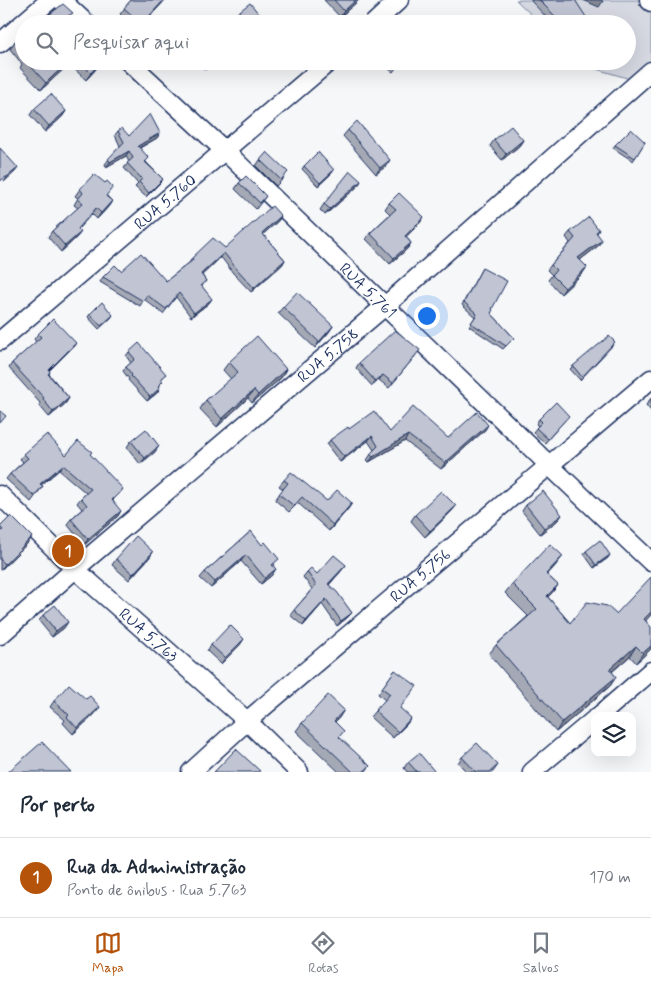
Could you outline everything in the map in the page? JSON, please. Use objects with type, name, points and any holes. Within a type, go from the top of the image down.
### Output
[{"type":"street","points":[[32,15],[50,0]]},
{"type":"street","points":[[61,0],[77,15]]},
{"type":"street","points":[[383,15],[399,0]]},
{"type":"street","points":[[0,42],[15,29]]},
{"type":"street","name":"RUA 5.761","points":[[138,70],[224,150],[549,466],[651,562]]},
{"type":"street","name":"RUA 5.760","points":[[0,340],[319,70]]},
{"type":"street","name":"RUA 5.758","points":[[0,634],[385,306],[651,71]]},
{"type":"street","name":"RUA 5.756","points":[[191,772],[247,721],[651,379]]},
{"type":"street","name":"RUA 5.763","points":[[0,495],[75,569],[247,721],[299,772]]},
{"type":"street","points":[[603,712],[651,671]]},
{"type":"street","points":[[532,772],[591,722]]},
{"type":"shaded area","points":[[516,0],[651,0],[651,85],[600,70],[636,70],[636,15],[532,15]]},
{"type":"building","points":[[131,0],[164,0],[150,15],[132,15],[124,8]]},
{"type":"building","points":[[334,0],[356,0],[344,11]]},
{"type":"building","points":[[539,0],[575,0],[585,15],[554,15]]},
{"type":"building","points":[[250,3],[259,14],[237,15]]},
{"type":"building","points":[[63,4],[73,13],[70,15],[49,15]]},
{"type":"building","points":[[34,70],[60,70],[46,83]]},
{"type":"building","points":[[51,94],[66,111],[49,126],[34,109]]},
{"type":"building","points":[[150,114],[160,133],[138,146],[149,158],[145,162],[163,179],[149,193],[139,182],[142,179],[127,163],[133,158],[129,151],[110,162],[108,159],[124,142],[118,131],[122,128],[129,136]]},
{"type":"building","points":[[357,121],[390,160],[380,168],[348,130]]},
{"type":"building","points":[[511,126],[523,140],[506,154],[494,140]]},
{"type":"building","points":[[631,129],[645,142],[635,158],[615,145]]},
{"type":"building","points":[[0,148],[18,168],[0,181]]},
{"type":"building","points":[[267,152],[288,172],[281,180],[260,160]]},
{"type":"building","points":[[318,152],[334,170],[320,183],[304,166]]},
{"type":"building","points":[[350,171],[361,181],[330,209],[324,204]]},
{"type":"building","points":[[94,174],[105,183],[107,181],[113,187],[106,196],[112,201],[101,213],[96,208],[78,229],[81,232],[65,246],[52,231],[83,203],[78,199],[83,193],[80,189]]},
{"type":"building","points":[[246,176],[266,196],[260,203],[239,183]]},
{"type":"building","points":[[399,193],[424,217],[405,236],[411,243],[394,258],[370,233],[396,209],[389,203]]},
{"type":"building","points":[[272,206],[281,216],[262,233],[285,260],[254,288],[224,253],[201,274],[206,281],[201,285],[212,299],[194,313],[179,293],[166,309],[147,295],[143,301],[103,277],[115,265],[121,271],[141,253],[166,281],[193,260],[192,258],[213,238],[225,248]]},
{"type":"building","points":[[589,217],[599,230],[596,232],[602,240],[578,258],[587,267],[565,288],[552,275],[556,270],[551,265],[575,238],[570,232]]},
{"type":"building","points":[[482,268],[507,281],[491,313],[514,338],[506,346],[471,323],[477,314],[464,302]]},
{"type":"building","points":[[297,292],[333,326],[319,342],[283,307]]},
{"type":"building","points":[[102,302],[113,315],[101,326],[90,314]]},
{"type":"building","points":[[53,319],[76,343],[49,370],[48,374],[69,398],[53,412],[44,398],[12,363],[41,337],[38,334]]},
{"type":"building","points":[[395,330],[420,350],[393,383],[383,375],[375,381],[359,363]]},
{"type":"building","points":[[257,336],[286,369],[258,395],[254,390],[222,419],[206,400],[238,372],[229,362]]},
{"type":"building","points":[[609,336],[615,342],[582,377],[573,366]]},
{"type":"building","points":[[139,343],[166,374],[160,379],[163,381],[158,386],[160,388],[150,397],[131,376],[126,367],[135,359],[129,352]]},
{"type":"building","points":[[556,402],[569,416],[548,439],[536,428],[542,422],[539,419]]},
{"type":"building","points":[[413,407],[448,438],[477,412],[488,425],[445,463],[408,435],[373,457],[370,454],[378,446],[372,436],[344,457],[330,440],[374,411],[390,432]]},
{"type":"building","points":[[0,411],[6,416],[0,423]]},
{"type":"building","points":[[146,429],[159,446],[145,458],[131,441]]},
{"type":"building","points":[[47,434],[66,455],[78,441],[92,452],[90,454],[123,489],[112,500],[121,511],[88,539],[71,519],[87,505],[81,498],[91,489],[63,465],[40,484],[43,486],[34,496],[10,474],[28,458],[24,454]]},
{"type":"building","points":[[291,472],[327,501],[337,490],[352,503],[333,525],[302,497],[294,506],[279,494],[288,483],[284,480]]},
{"type":"building","points":[[441,491],[456,506],[430,531],[415,515]]},
{"type":"building","points":[[543,491],[562,515],[544,528],[526,505]]},
{"type":"building","points":[[11,516],[32,537],[5,564],[0,559],[0,532],[3,530],[0,527]]},
{"type":"building","points":[[251,531],[262,545],[265,542],[279,559],[272,565],[276,569],[265,578],[246,555],[215,582],[205,572]]},
{"type":"building","points":[[136,536],[153,552],[133,574],[116,559]]},
{"type":"building","points":[[600,540],[610,555],[596,565],[586,551]]},
{"type":"building","points":[[550,544],[563,556],[546,574],[558,585],[547,596],[570,623],[587,602],[607,606],[616,614],[651,577],[651,612],[644,619],[651,627],[651,646],[643,653],[636,646],[610,669],[616,677],[562,722],[496,645],[537,609],[512,584]]},
{"type":"building","points":[[334,555],[346,565],[328,584],[337,592],[352,613],[341,621],[326,599],[306,621],[294,610],[316,585],[307,572],[311,568],[317,574]]},
{"type":"building","points":[[55,605],[68,622],[56,631],[43,615]]},
{"type":"building","points":[[230,625],[244,639],[225,658],[211,645]]},
{"type":"building","points":[[395,670],[417,686],[400,708],[411,718],[398,732],[375,711],[390,694],[382,688]]},
{"type":"building","points":[[69,684],[86,699],[90,696],[100,707],[77,728],[67,717],[69,715],[54,701]]},
{"type":"building","points":[[328,695],[344,710],[334,721],[344,731],[339,737],[370,766],[363,772],[351,772],[302,723]]},
{"type":"building","points":[[42,742],[71,772],[8,772]]},
{"type":"building","points":[[477,743],[498,765],[490,772],[476,772],[462,757]]},
{"type":"building","points":[[236,749],[260,771],[214,772]]},
{"type":"building","points":[[419,753],[435,772],[417,772],[408,762]]},
{"type":"place","name":"Rua da Administração","points":[[68,551]]}]
